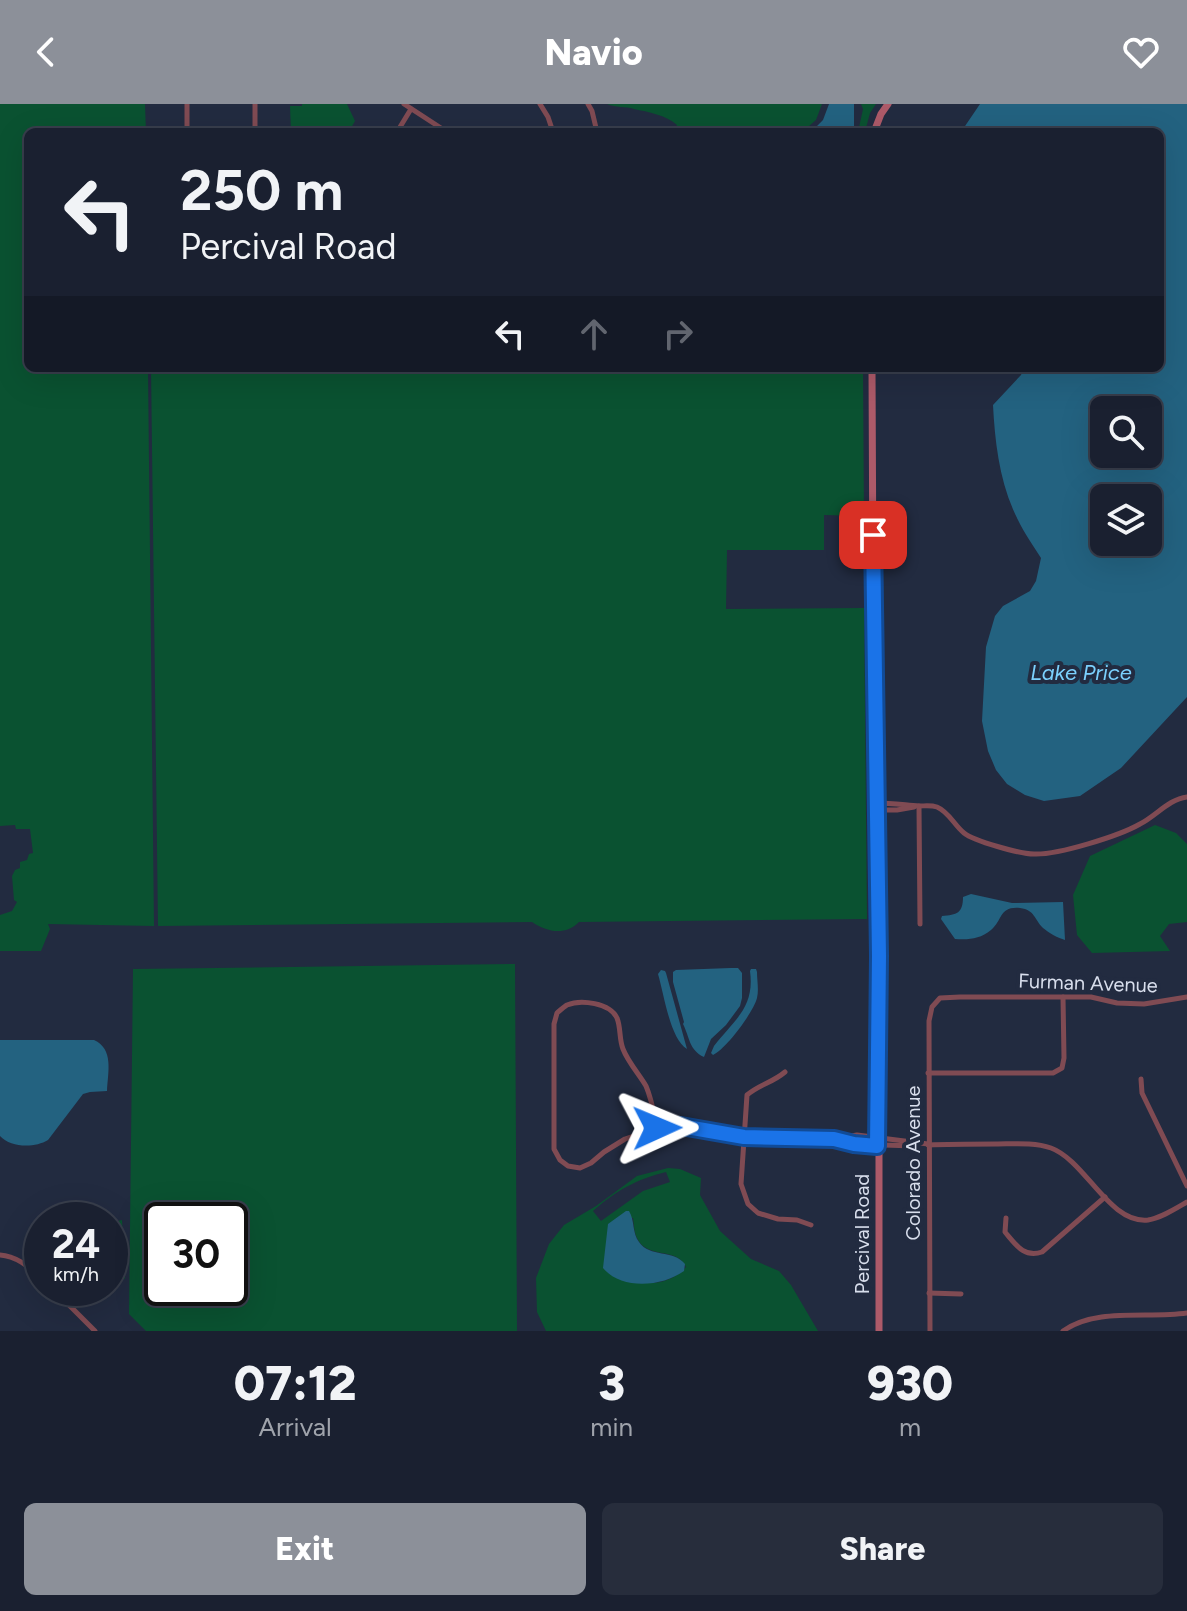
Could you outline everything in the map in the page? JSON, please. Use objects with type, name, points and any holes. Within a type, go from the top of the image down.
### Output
[{"type":"street","points":[[187,104],[187,128]]},
{"type":"street","points":[[255,104],[255,128]]},
{"type":"street","points":[[404,104],[441,128]]},
{"type":"street","points":[[540,104],[552,128]]},
{"type":"street","points":[[588,104],[596,128]]},
{"type":"street","points":[[876,128],[888,104]]},
{"type":"street","points":[[399,128],[411,109]]},
{"type":"street","name":"Percival Road","points":[[872,372],[879,956],[879,1331]]},
{"type":"street","points":[[876,807],[939,808],[970,837],[1021,853],[1035,854],[1109,837],[1136,827],[1171,802],[1187,797]]},
{"type":"street","points":[[919,806],[920,924]]},
{"type":"street","points":[[928,1073],[1053,1073],[1062,1068],[1063,997]]},
{"type":"street","name":"Furman Avenue","points":[[940,998],[1091,997],[1117,1003],[1144,1004],[1187,997]]},
{"type":"street","name":"Colorado Avenue","points":[[930,1331],[929,1021],[932,1007],[940,998]]},
{"type":"street","points":[[657,1128],[653,1103],[622,1048],[615,1015],[607,1007],[575,1003],[557,1013],[554,1024],[554,1149],[568,1166],[580,1168],[591,1163],[625,1139],[657,1128],[681,1126],[744,1137],[834,1139],[857,1135],[877,1142],[1027,1144],[1050,1148],[1067,1157],[1121,1212],[1135,1219],[1149,1220],[1187,1202]]},
{"type":"street","points":[[785,1072],[775,1081],[758,1086],[747,1095],[741,1184],[748,1204],[758,1213],[811,1225]]},
{"type":"street","points":[[1141,1079],[1142,1093],[1187,1186]]},
{"type":"street","points":[[1006,1218],[1005,1232],[1019,1250],[1033,1255],[1042,1252],[1105,1197]]},
{"type":"street","points":[[0,1255],[8,1255],[24,1263]]},
{"type":"street","points":[[929,1293],[961,1294]]},
{"type":"street","points":[[70,1306],[95,1331]]},
{"type":"street","points":[[1063,1331],[1094,1319],[1187,1313]]},
{"type":"green space","points":[[0,104],[145,104],[146,128],[24,128],[24,372],[148,372],[154,926],[48,924],[50,929],[41,951],[0,951],[0,915],[12,911],[17,902],[14,900],[12,876],[20,868],[20,862],[33,853],[30,829],[16,829],[15,825],[0,826]]},
{"type":"green space","points":[[347,104],[355,121],[351,128],[291,128],[290,106]]},
{"type":"green space","points":[[607,104],[822,104],[816,120],[807,128],[676,128],[677,125],[662,116]]},
{"type":"green space","points":[[861,104],[876,104],[866,128],[859,128],[863,109]]},
{"type":"green space","points":[[151,372],[863,372],[864,516],[824,515],[824,550],[727,550],[726,609],[864,608],[867,919],[579,922],[562,931],[532,922],[158,926]]},
{"type":"green space","points":[[1155,825],[1176,833],[1187,844],[1187,922],[1169,924],[1160,936],[1170,951],[1092,953],[1077,935],[1073,895],[1090,856]]},
{"type":"green space","points":[[515,964],[517,1331],[146,1331],[129,1314],[133,969]]},
{"type":"green space","points":[[668,1168],[680,1169],[701,1178],[700,1195],[720,1231],[751,1259],[779,1271],[791,1285],[818,1331],[546,1331],[537,1312],[536,1278],[549,1244],[564,1225],[637,1176]],"holes":[[[666,1172],[670,1182],[643,1191],[601,1221],[593,1211],[627,1187]],[[633,1218],[636,1236],[642,1245],[676,1257],[686,1267],[669,1279],[649,1283],[608,1232],[608,1224]]]},
{"type":"water","points":[[829,104],[854,104],[854,128],[815,128],[823,120]]},
{"type":"water","name":"Lake Price","points":[[980,104],[1187,104],[1187,697],[1121,768],[1080,796],[1044,801],[1025,795],[1007,784],[996,770],[988,751],[982,721],[986,647],[995,616],[1003,606],[1030,591],[1036,581],[1041,558],[1020,525],[1007,493],[997,449],[993,405],[1022,372],[1164,372],[1164,128],[964,128]]},
{"type":"water","points":[[971,894],[1012,903],[1063,902],[1065,940],[1045,930],[1031,913],[1020,908],[1005,911],[995,926],[983,935],[955,939],[942,916],[958,912],[963,897]]},
{"type":"water","points":[[738,968],[742,973],[740,1006],[711,1039],[704,1057],[693,1047],[683,1024],[673,972]]},
{"type":"water","points":[[751,969],[757,972],[758,992],[754,1005],[732,1038],[713,1055],[714,1046],[746,1004]]},
{"type":"water","points":[[661,970],[666,973],[687,1049],[672,1026],[658,974]]},
{"type":"water","points":[[0,1040],[94,1040],[105,1049],[107,1055],[107,1091],[83,1094],[43,1143],[17,1145],[0,1136]]},
{"type":"water","points":[[629,1211],[634,1231],[644,1247],[680,1259],[685,1264],[684,1271],[665,1280],[642,1284],[620,1280],[603,1268],[608,1224]]},
{"type":"route","points":[[657,1128],[681,1126],[744,1137],[834,1139],[877,1146],[879,956],[873,535]]}]
